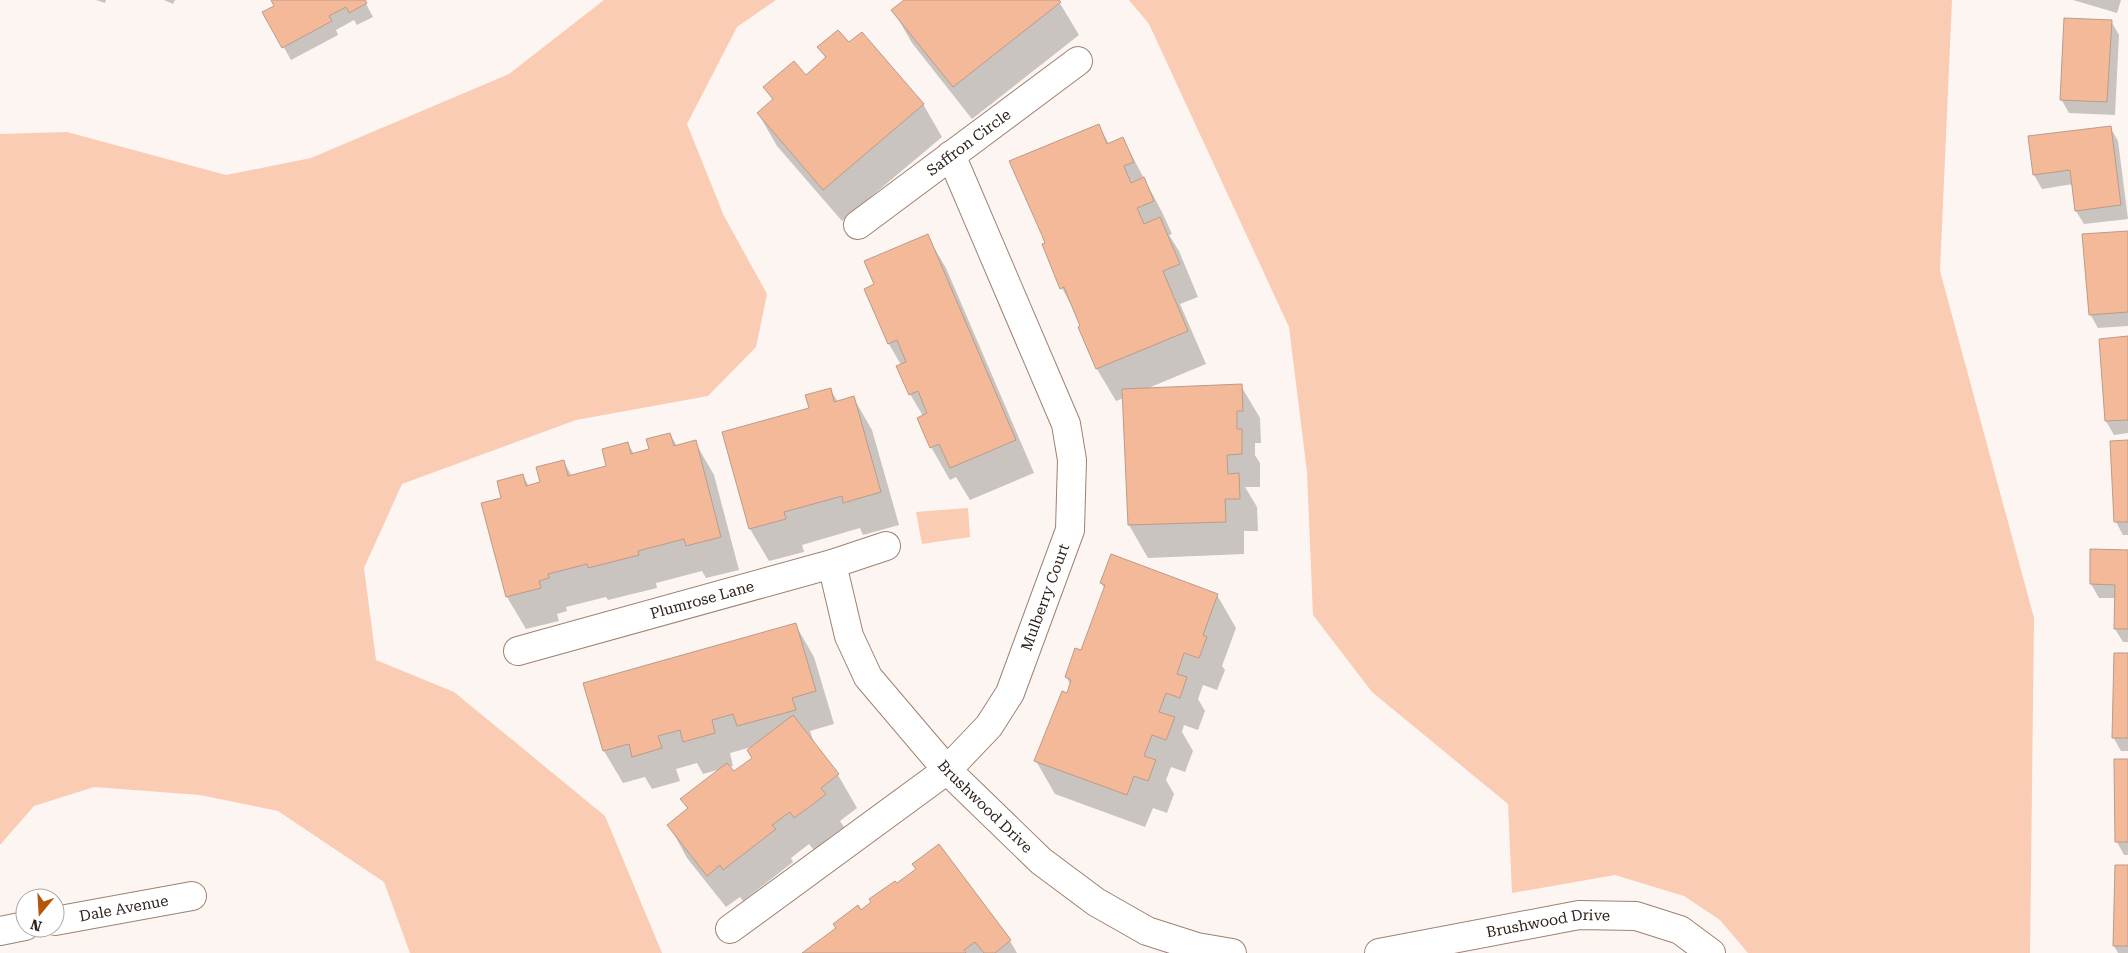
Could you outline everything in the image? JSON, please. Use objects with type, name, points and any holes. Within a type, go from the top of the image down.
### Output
[{"type":"street","name":"Saffron Circle","points":[[858,225],[1078,61]]},
{"type":"street","name":"Mulberry Court","points":[[730,929],[947,770],[989,726],[1010,693],[1070,530],[1072,460],[1066,424],[951,155]]},
{"type":"street","name":"Plumrose Lane","points":[[518,651],[832,564],[886,546]]},
{"type":"street","name":"Brushwood Drive","points":[[832,564],[849,636],[868,677],[947,770],[1040,861],[1096,902],[1147,931],[1197,947],[1232,953]]},
{"type":"street","name":"Dale Avenue","points":[[65,919],[192,896]]},
{"type":"street","name":"Brushwood Drive","points":[[1379,953],[1579,915],[1636,916],[1680,930],[1711,953]]},
{"type":"street","points":[[0,931],[15,928]]},
{"type":"shaded area","points":[[604,0],[776,0],[737,27],[687,124],[724,216],[767,294],[756,347],[708,396],[576,420],[402,484],[364,568],[376,660],[454,692],[605,816],[662,953],[410,953],[384,882],[278,811],[200,795],[94,787],[34,806],[0,845],[0,134],[67,132],[226,175],[311,158],[509,74]]},
{"type":"shaded area","points":[[1129,0],[1952,0],[1940,271],[2034,618],[2030,953],[1748,953],[1720,920],[1684,896],[1615,875],[1512,893],[1508,804],[1372,692],[1313,615],[1307,472],[1289,327],[1149,24]]},
{"type":"shaded area","points":[[968,508],[970,537],[922,544],[916,512]]},
{"type":"building","points":[[271,0],[365,0],[367,3],[349,13],[346,7],[329,16],[332,21],[282,48],[262,12],[274,6]]},
{"type":"building","points":[[904,0],[1059,0],[1061,2],[953,87],[891,10]]},
{"type":"building","points":[[2064,18],[2112,20],[2107,102],[2060,100]]},
{"type":"building","points":[[838,30],[849,42],[862,32],[924,104],[823,190],[757,113],[773,99],[763,87],[794,61],[806,75],[826,57],[817,47]]},
{"type":"building","points":[[1099,124],[1107,144],[1123,137],[1134,162],[1124,166],[1131,183],[1144,177],[1154,201],[1137,208],[1144,224],[1160,217],[1180,264],[1163,271],[1188,331],[1096,369],[1064,287],[1060,289],[1042,244],[1045,243],[1009,161]]},
{"type":"building","points":[[2111,126],[2121,205],[2075,211],[2070,170],[2033,175],[2028,136]]},
{"type":"building","points":[[2128,231],[2128,312],[2089,315],[2082,234]]},
{"type":"building","points":[[928,234],[1016,440],[950,468],[939,444],[930,448],[917,418],[927,413],[918,391],[909,395],[896,366],[906,362],[897,340],[888,344],[864,289],[874,284],[864,261]]},
{"type":"building","points":[[2128,336],[2128,420],[2105,421],[2099,339]]},
{"type":"building","points":[[1242,384],[1243,411],[1237,411],[1237,429],[1242,429],[1242,454],[1227,455],[1228,474],[1239,473],[1240,499],[1225,499],[1226,522],[1128,525],[1122,389]]},
{"type":"building","points":[[831,388],[834,402],[854,396],[881,492],[843,503],[842,496],[784,512],[786,519],[749,529],[722,432],[809,408],[805,395]]},
{"type":"building","points":[[670,433],[674,446],[696,440],[721,537],[686,546],[684,539],[638,551],[639,555],[588,568],[587,564],[548,574],[549,578],[539,581],[541,588],[506,597],[481,503],[501,498],[497,481],[523,474],[526,486],[540,482],[536,467],[564,460],[568,476],[606,466],[602,449],[628,442],[631,454],[649,449],[646,439]]},
{"type":"building","points":[[2128,440],[2128,522],[2114,522],[2110,441]]},
{"type":"building","points":[[2090,549],[2128,550],[2128,629],[2114,629],[2115,585],[2090,584]]},
{"type":"building","points":[[1111,554],[1218,594],[1203,635],[1207,637],[1199,658],[1184,653],[1177,674],[1187,677],[1180,698],[1166,693],[1159,712],[1175,717],[1166,740],[1152,735],[1144,756],[1156,760],[1148,781],[1134,776],[1127,795],[1034,761],[1062,691],[1067,693],[1071,680],[1065,677],[1075,648],[1081,650],[1105,585],[1100,583]]},
{"type":"building","points":[[796,623],[816,691],[792,698],[796,710],[737,726],[733,714],[712,720],[715,733],[683,742],[680,730],[658,736],[662,748],[632,757],[629,744],[603,751],[583,683]]},
{"type":"building","points":[[2114,653],[2128,653],[2128,738],[2112,738]]},
{"type":"building","points":[[793,715],[839,774],[821,788],[826,794],[812,805],[794,818],[790,812],[772,825],[776,829],[723,870],[720,865],[707,876],[667,825],[688,808],[680,799],[727,763],[734,771],[752,758],[747,750]]},
{"type":"building","points":[[2114,759],[2128,759],[2128,842],[2115,842]]},
{"type":"building","points":[[939,844],[1011,940],[995,953],[984,953],[975,942],[964,950],[966,953],[802,953],[836,928],[833,924],[858,905],[861,910],[871,902],[869,899],[895,881],[897,883],[916,869],[912,864]]},
{"type":"building","points":[[2115,865],[2128,865],[2128,946],[2113,946]]}]
